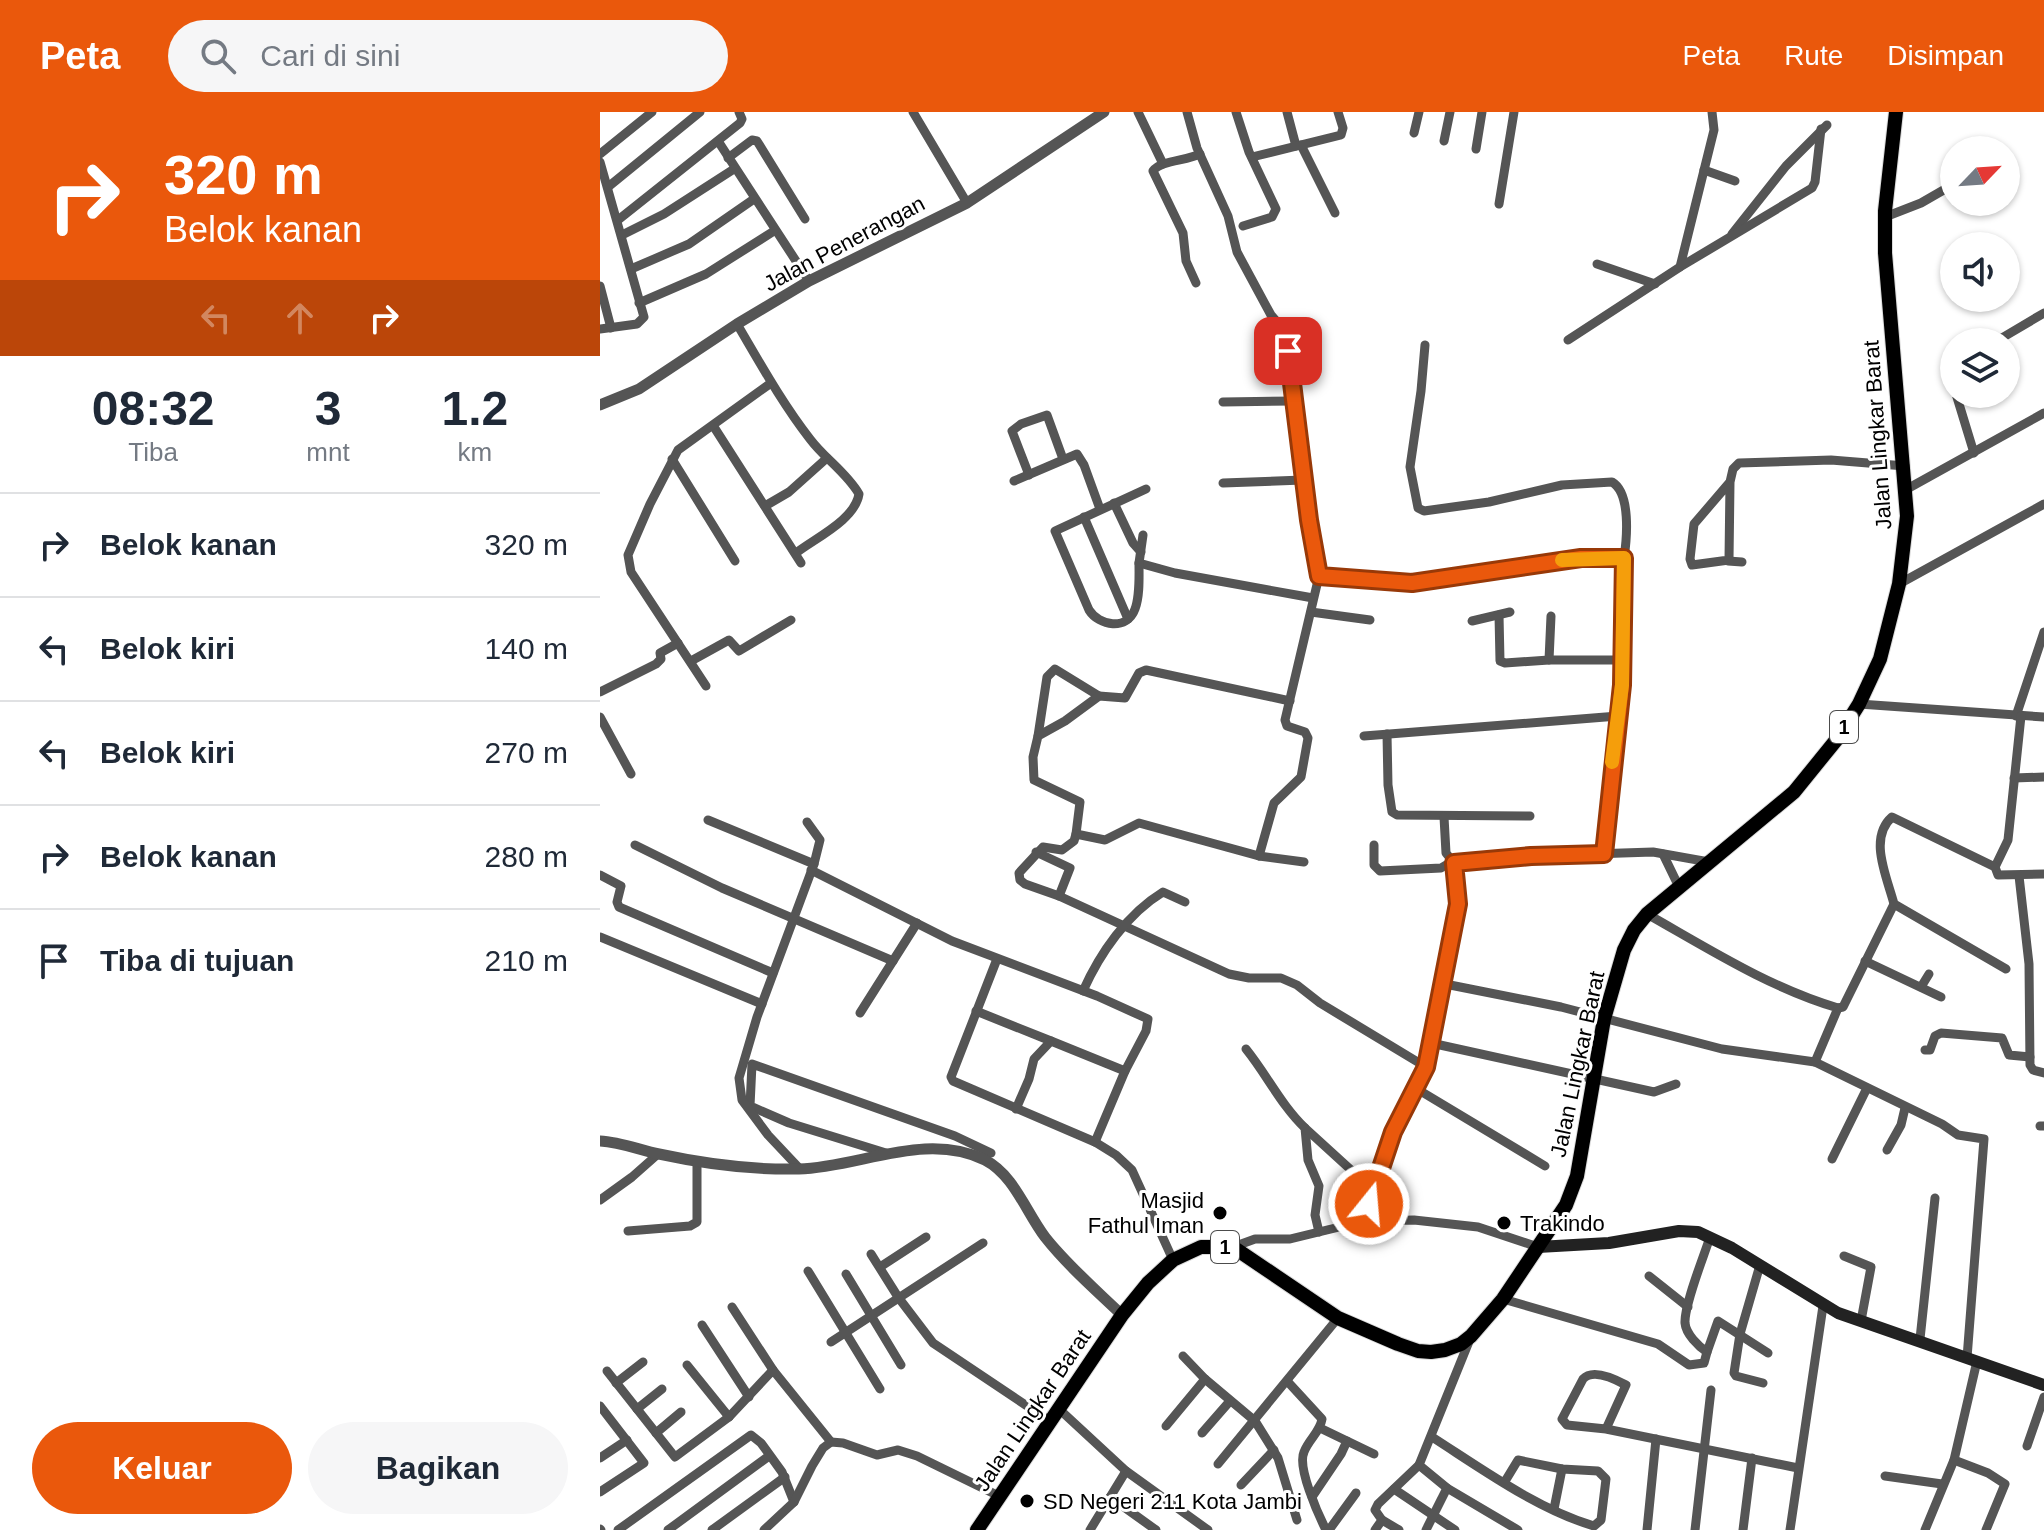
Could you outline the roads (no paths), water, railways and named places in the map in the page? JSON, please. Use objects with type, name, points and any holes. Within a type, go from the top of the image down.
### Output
[{"type":"highway","name":"Jalan Lingkar Barat","points":[[977,1530],[1122,1315],[1148,1283],[1173,1260],[1201,1247],[1233,1247],[1338,1318],[1418,1351],[1445,1350],[1471,1336],[1503,1299],[1566,1205],[1577,1176],[1604,1019],[1624,950],[1634,930],[1647,914],[1786,800],[1837,739],[1859,704],[1880,659],[1899,584],[1906,537],[1907,489],[1885,253],[1885,217],[1896,112]]},
{"type":"main road","points":[[1538,1247],[1609,1243],[1688,1230],[1710,1237],[1760,1265],[1823,1306],[2044,1385]]},
{"type":"street","points":[[600,154],[652,112]]},
{"type":"street","points":[[608,187],[700,112]]},
{"type":"street","points":[[618,220],[740,123],[739,112]]},
{"type":"street","points":[[913,112],[967,203]]},
{"type":"street","name":"Jalan Penerangan","points":[[600,405],[639,389],[809,281],[967,203],[1104,112]]},
{"type":"street","points":[[1138,112],[1163,164]]},
{"type":"street","points":[[1187,112],[1200,154],[1225,206],[1237,252],[1264,304],[1284,330],[1319,576],[1285,720],[1287,726],[1305,732],[1308,738],[1301,777],[1274,803],[1259,856]]},
{"type":"street","points":[[1236,112],[1276,209],[1272,217],[1243,226]]},
{"type":"street","points":[[1287,112],[1298,146],[1335,213]]},
{"type":"street","points":[[1252,157],[1341,135],[1343,128],[1338,112]]},
{"type":"street","points":[[1414,133],[1419,112]]},
{"type":"street","points":[[1444,141],[1450,112]]},
{"type":"street","points":[[1476,149],[1482,112]]},
{"type":"street","points":[[1499,204],[1514,112]]},
{"type":"street","points":[[1680,267],[1714,130],[1712,112]]},
{"type":"street","points":[[1568,340],[1680,267],[1730,237],[1814,186],[1824,127],[1786,166],[1730,237]]},
{"type":"street","points":[[728,158],[752,140],[757,141],[805,219]]},
{"type":"street","points":[[718,141],[809,281]]},
{"type":"street","points":[[1196,283],[1186,261],[1183,233],[1154,177],[1155,167],[1185,161],[1200,154]]},
{"type":"street","points":[[600,162],[643,320],[637,324],[605,328],[600,286]]},
{"type":"street","points":[[622,235],[664,214],[734,169]]},
{"type":"street","points":[[1704,170],[1735,181]]},
{"type":"street","points":[[1885,217],[1940,192]]},
{"type":"street","points":[[631,269],[689,244],[754,199]]},
{"type":"street","points":[[639,303],[706,274],[774,231]]},
{"type":"street","points":[[1597,264],[1655,284]]},
{"type":"street","points":[[2019,328],[2044,313]]},
{"type":"street","points":[[737,324],[771,383],[812,443],[847,476],[860,497],[844,518],[796,553]]},
{"type":"street","points":[[1425,345],[1410,467],[1418,508],[1424,511],[1489,502],[1562,485],[1612,482],[1620,489],[1628,525],[1618,716],[1604,854]]},
{"type":"street","points":[[706,686],[631,572],[628,561],[672,459],[687,442],[714,427],[771,383]]},
{"type":"street","points":[[1223,402],[1294,401]]},
{"type":"street","points":[[1960,408],[1974,453]]},
{"type":"street","points":[[1029,475],[1012,431],[1046,411],[1063,459]]},
{"type":"street","points":[[1907,489],[2044,413]]},
{"type":"street","points":[[714,427],[801,563]]},
{"type":"street","points":[[1014,481],[1077,454],[1100,509]]},
{"type":"street","points":[[765,506],[789,492],[827,458]]},
{"type":"street","points":[[672,459],[735,561]]},
{"type":"street","points":[[1728,561],[1730,482],[1733,469],[1743,461],[1831,460],[1905,466]]},
{"type":"street","points":[[1223,483],[1303,480]]},
{"type":"street","points":[[1730,482],[1694,524],[1690,559],[1692,565],[1742,562]]},
{"type":"street","points":[[1143,535],[1136,607],[1128,619],[1109,625],[1094,619],[1055,531],[1146,489]]},
{"type":"street","points":[[1114,503],[1133,543],[1141,552]]},
{"type":"street","points":[[1899,584],[2044,504]]},
{"type":"street","points":[[1084,517],[1128,619]]},
{"type":"street","points":[[1319,576],[1412,583],[1581,558],[1624,558]]},
{"type":"street","points":[[1139,563],[1175,573],[1313,598]]},
{"type":"street","points":[[1311,612],[1370,620]]},
{"type":"street","points":[[1472,621],[1510,612]]},
{"type":"street","points":[[1499,615],[1500,661],[1505,663],[1622,660]]},
{"type":"street","points":[[1549,660],[1551,616]]},
{"type":"street","points":[[691,661],[729,640],[739,651],[791,620]]},
{"type":"street","points":[[1995,867],[2008,843],[2018,716],[2044,632]]},
{"type":"street","points":[[600,692],[656,664],[661,659],[660,653],[678,643]]},
{"type":"street","points":[[1290,701],[1146,670],[1139,673],[1125,698],[1099,696],[1062,672],[1051,671],[1047,677],[1032,775],[1037,783],[1078,800],[1081,806],[1076,834],[1067,847],[1062,850],[1043,847],[1021,869],[1020,880],[1229,974],[1249,978],[1281,978],[1297,985],[1320,1003],[1426,1067]]},
{"type":"street","points":[[1038,736],[1099,696]]},
{"type":"street","points":[[1859,704],[2044,717]]},
{"type":"street","points":[[1364,736],[1618,716]]},
{"type":"street","points":[[600,717],[631,774]]},
{"type":"street","points":[[1387,734],[1388,785],[1392,812],[1397,815],[1530,816]]},
{"type":"street","points":[[2014,778],[2044,777]]},
{"type":"street","points":[[1364,1221],[1393,1132],[1417,1089],[1431,1043],[1458,899],[1452,862],[1446,855],[1444,817]]},
{"type":"street","points":[[1647,914],[1801,997],[1838,1008],[1843,1007],[1894,904],[1879,843],[1881,832],[1890,817],[1995,867],[1998,875],[2044,874]]},
{"type":"street","points":[[708,820],[812,867],[952,941],[1148,1019],[1146,1031],[1095,1142]]},
{"type":"street","points":[[800,1169],[768,1135],[746,1103],[739,1078],[820,840],[807,822]]},
{"type":"street","points":[[1076,834],[1105,840],[1139,823],[1259,856],[1304,862]]},
{"type":"street","points":[[635,845],[893,961]]},
{"type":"street","points":[[1374,845],[1374,865],[1380,871],[1441,868],[1452,862],[1531,856],[1653,852],[1709,862]]},
{"type":"street","points":[[1036,852],[1070,868],[1059,896]]},
{"type":"street","points":[[1662,854],[1679,887]]},
{"type":"street","points":[[600,875],[621,886],[617,902],[619,907],[773,973]]},
{"type":"street","points":[[2019,876],[2029,964],[2030,1057],[2032,1069],[2044,1073]]},
{"type":"street","points":[[1083,991],[1103,953],[1124,927],[1163,892],[1185,902]]},
{"type":"street","points":[[1894,904],[2006,969]]},
{"type":"street","points":[[860,1013],[917,923]]},
{"type":"street","points":[[600,937],[762,1004]]},
{"type":"street","points":[[997,959],[951,1077],[958,1084],[1095,1142],[1116,1155],[1132,1170],[1173,1260]]},
{"type":"street","points":[[1865,961],[1941,997]]},
{"type":"street","points":[[1921,987],[1929,974]]},
{"type":"street","points":[[1440,983],[1561,1007],[1722,1049],[1815,1062],[1942,1124],[1958,1135],[1984,1139],[1972,1360],[1954,1460],[1925,1530]]},
{"type":"street","points":[[1815,1062],[1838,1008]]},
{"type":"street","points":[[976,1011],[1125,1071]]},
{"type":"street","points":[[1925,1050],[1930,1050],[1936,1035],[1941,1033],[2002,1038],[2009,1055],[2030,1057]]},
{"type":"street","points":[[1016,1109],[1034,1059],[1051,1041]]},
{"type":"street","points":[[1431,1043],[1655,1092],[1676,1084]]},
{"type":"street","points":[[1246,1049],[1265,1071],[1292,1115],[1373,1190]]},
{"type":"street","points":[[746,1103],[752,1064],[955,1136],[991,1153]]},
{"type":"street","points":[[1832,1159],[1867,1088]]},
{"type":"street","points":[[1417,1089],[1545,1166]]},
{"type":"street","points":[[746,1103],[789,1123],[886,1153]]},
{"type":"street","points":[[1887,1150],[1902,1123],[1905,1108]]},
{"type":"street","points":[[1305,1128],[1308,1160],[1319,1186],[1315,1215],[1319,1232]]},
{"type":"street","points":[[946,1151],[955,1136]]},
{"type":"street","points":[[600,1141],[697,1162],[800,1169],[886,1153],[921,1150],[969,1154],[998,1169],[1046,1239],[1122,1315]]},
{"type":"street","points":[[600,1200],[658,1154]]},
{"type":"street","points":[[628,1231],[690,1226],[697,1222],[697,1162]]},
{"type":"street","points":[[1920,1339],[1935,1198]]},
{"type":"street","points":[[1233,1247],[1255,1239],[1278,1240],[1364,1221],[1457,1223],[1538,1247]]},
{"type":"street","points":[[880,1267],[926,1237]]},
{"type":"street","points":[[1707,1352],[1698,1345],[1686,1326],[1688,1307],[1710,1237]]},
{"type":"street","points":[[831,1342],[983,1243]]},
{"type":"street","points":[[871,1254],[898,1297],[933,1343],[1055,1415],[1208,1530]]},
{"type":"street","points":[[1844,1256],[1871,1267],[1861,1321]]},
{"type":"street","points":[[1760,1265],[1740,1334],[1734,1373],[1763,1383]]},
{"type":"street","points":[[808,1271],[880,1389]]},
{"type":"street","points":[[846,1274],[901,1365]]},
{"type":"street","points":[[1649,1276],[1688,1307]]},
{"type":"street","points":[[1503,1299],[1658,1344],[1693,1366],[1704,1363],[1717,1322],[1768,1353]]},
{"type":"street","points":[[1790,1530],[1823,1306]]},
{"type":"street","points":[[732,1307],[773,1370],[831,1442]]},
{"type":"street","points":[[1218,1464],[1338,1318]]},
{"type":"street","points":[[702,1325],[749,1397]]},
{"type":"street","points":[[1399,1530],[1382,1520],[1375,1510],[1419,1465],[1471,1336]]},
{"type":"street","points":[[1183,1356],[1255,1421],[1281,1465],[1297,1520]]},
{"type":"street","points":[[616,1383],[643,1362]]},
{"type":"street","points":[[687,1365],[729,1417]]},
{"type":"street","points":[[607,1371],[675,1457],[729,1417],[773,1370]]},
{"type":"street","points":[[1606,1429],[1626,1385],[1593,1373],[1583,1379],[1562,1419],[1567,1425],[1606,1429],[1798,1468]]},
{"type":"street","points":[[1166,1426],[1205,1379]]},
{"type":"street","points":[[1288,1382],[1322,1419],[1320,1428],[1302,1454],[1303,1469],[1312,1497],[1327,1530],[1356,1493]]},
{"type":"street","points":[[637,1409],[662,1389]]},
{"type":"street","points":[[1695,1530],[1711,1390]]},
{"type":"street","points":[[2027,1446],[2044,1397]]},
{"type":"street","points":[[1202,1433],[1230,1401]]},
{"type":"street","points":[[600,1406],[603,1418],[627,1440],[644,1463],[600,1492]]},
{"type":"street","points":[[656,1433],[681,1412]]},
{"type":"street","points":[[1320,1428],[1374,1454]]},
{"type":"street","points":[[618,1530],[751,1435],[761,1443],[785,1477],[794,1502]]},
{"type":"street","points":[[1432,1437],[1504,1483],[1554,1509],[1594,1526],[1601,1520],[1606,1479],[1598,1471],[1562,1469],[1518,1460],[1504,1483]]},
{"type":"street","points":[[1647,1530],[1656,1439]]},
{"type":"street","points":[[600,1458],[627,1440]]},
{"type":"street","points":[[1312,1497],[1347,1441]]},
{"type":"street","points":[[768,1529],[794,1502],[823,1448],[831,1442],[877,1455],[898,1450],[917,1456],[1001,1497]]},
{"type":"street","points":[[1241,1485],[1274,1450]]},
{"type":"street","points":[[668,1530],[769,1456]]},
{"type":"street","points":[[1743,1530],[1752,1458]]},
{"type":"street","points":[[1954,1460],[2005,1483],[1988,1529]]},
{"type":"street","points":[[1419,1465],[1447,1488],[1518,1530]]},
{"type":"street","points":[[1554,1509],[1562,1469]]},
{"type":"street","points":[[1093,1529],[1126,1471]]},
{"type":"street","points":[[1885,1476],[1942,1484]]},
{"type":"street","points":[[712,1530],[785,1477]]},
{"type":"street","points":[[1426,1530],[1447,1488]]},
{"type":"street","points":[[1394,1489],[1455,1530]]},
{"type":"street","points":[[1110,1497],[1156,1530]]},
{"type":"street","points":[[1375,1530],[1382,1520]]},
{"type":"place","name":"Masjid Fathul Iman","points":[[1220,1213]]},
{"type":"place","name":"Trakindo","points":[[1504,1223]]},
{"type":"place","name":"SD Negeri 211 Kota Jambi","points":[[1027,1501]]}]
